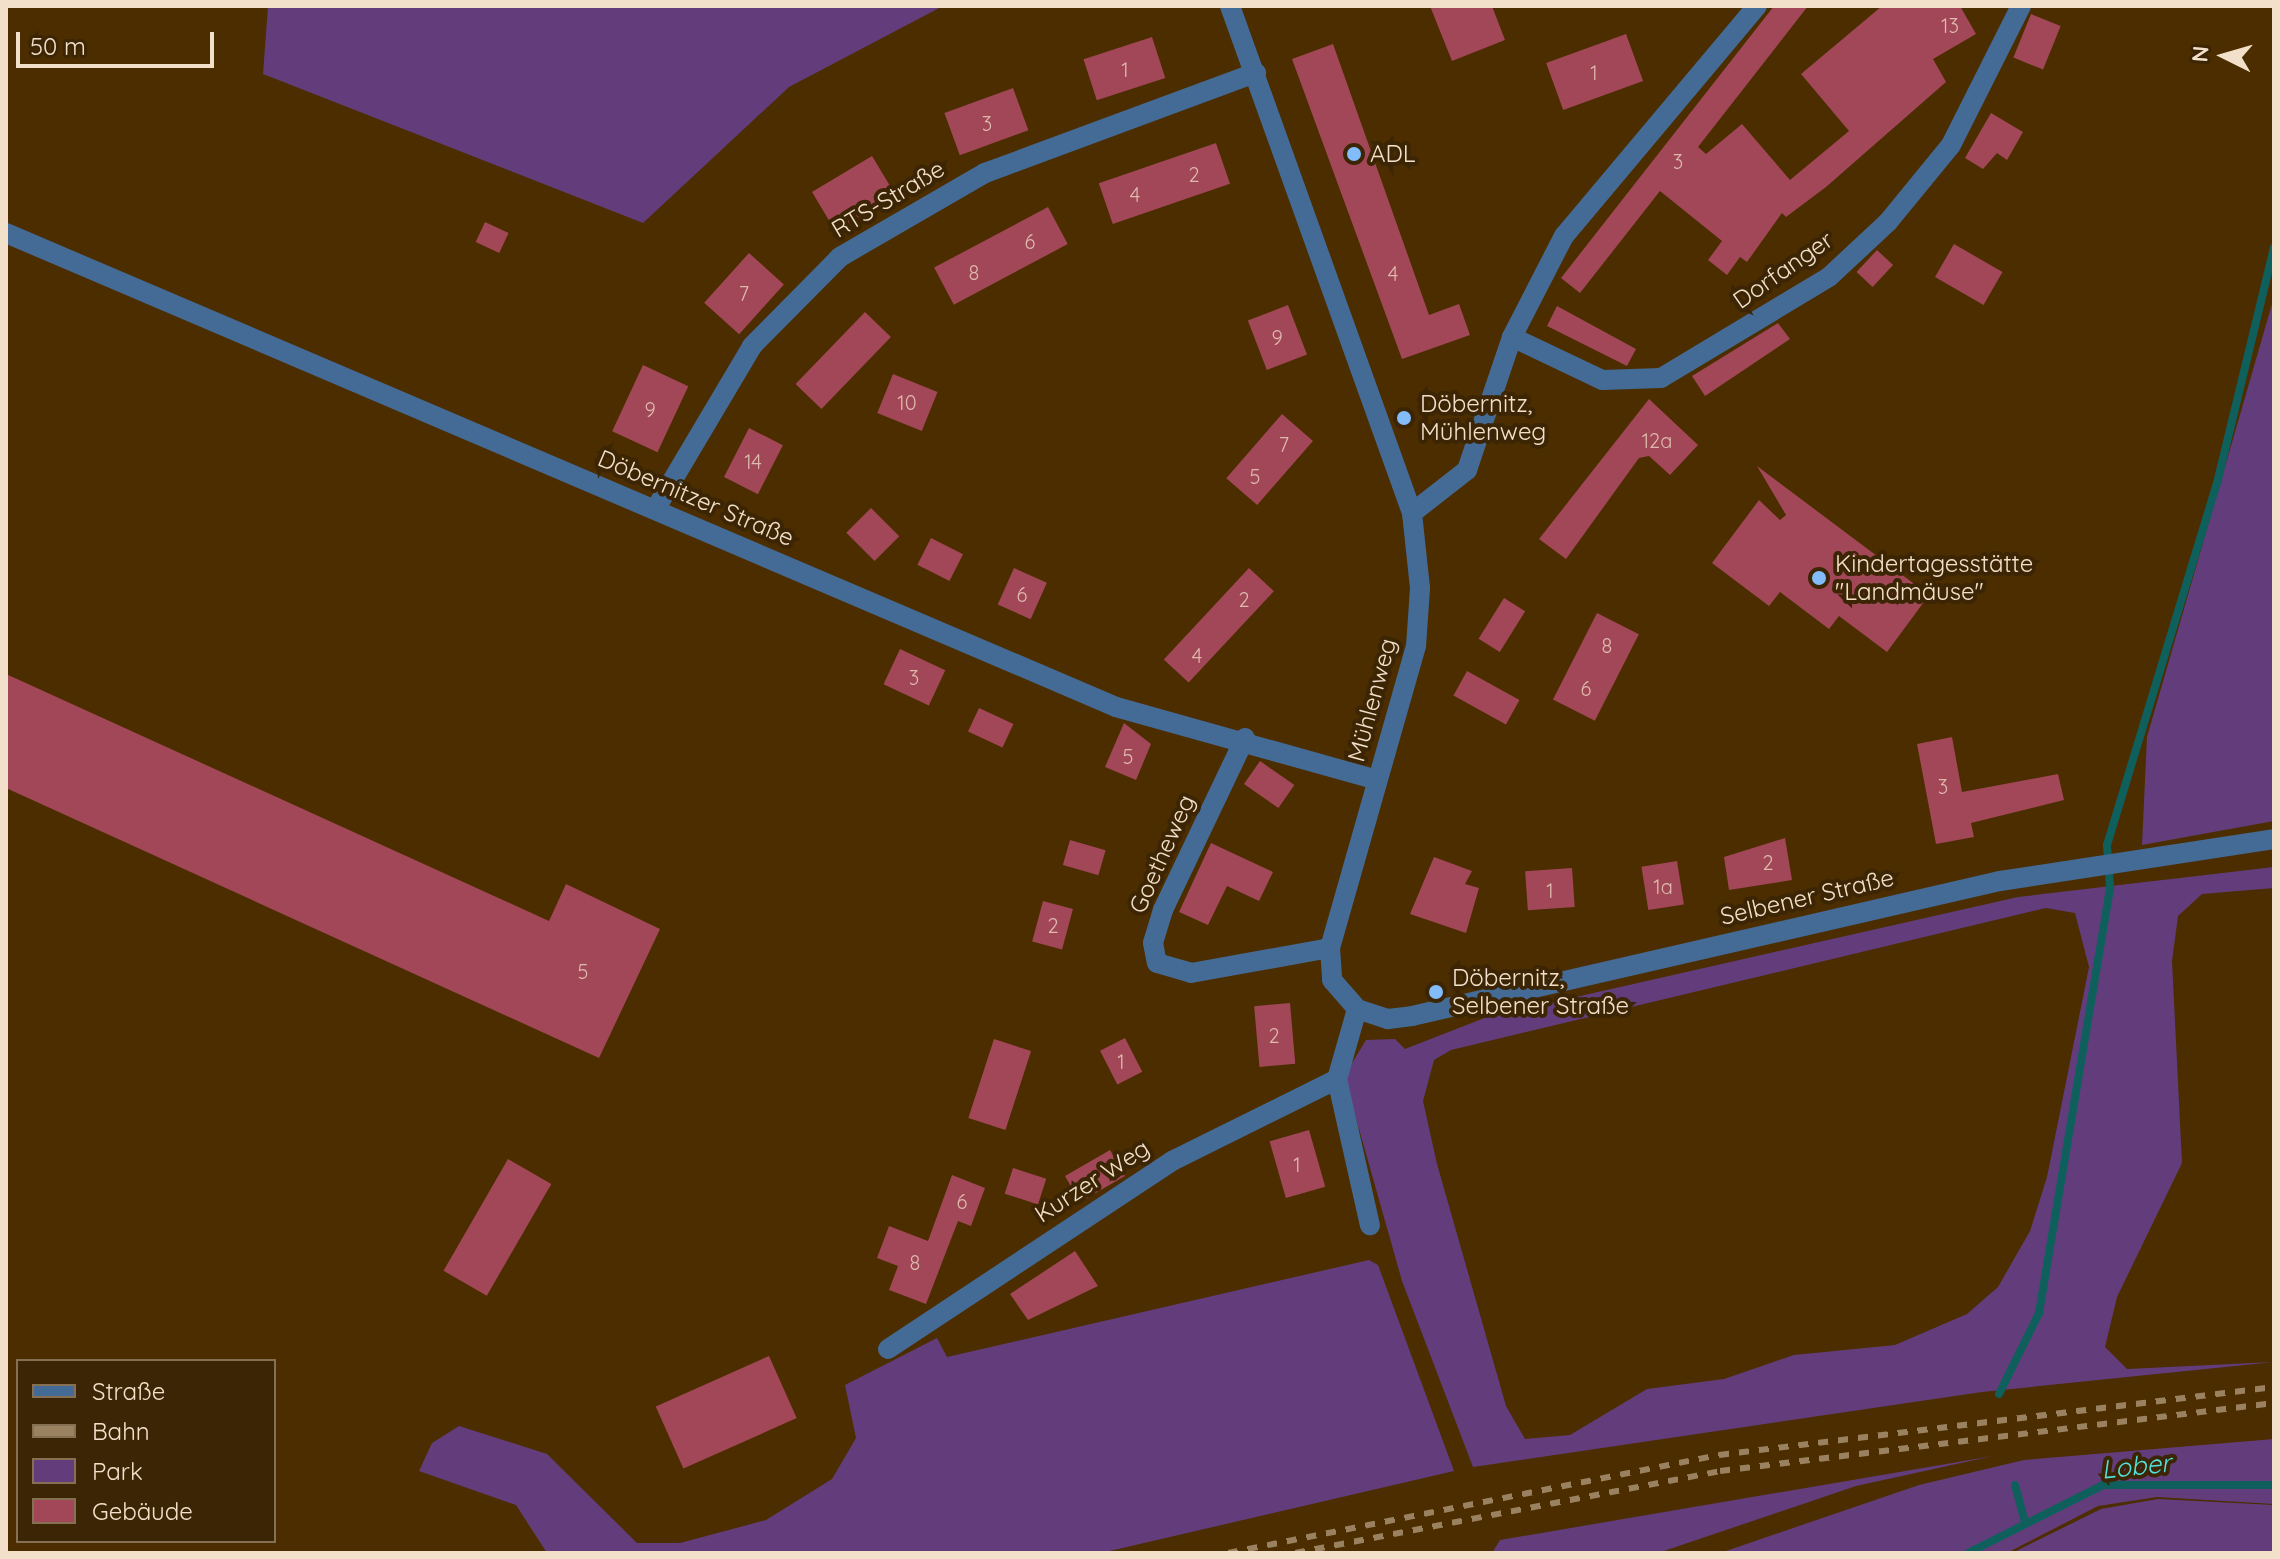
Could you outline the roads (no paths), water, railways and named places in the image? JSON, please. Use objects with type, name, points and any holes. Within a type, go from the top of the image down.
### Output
[{"type":"street","name":"Mühlenweg","points":[[1230,6],[1412,513],[1420,588],[1416,646],[1330,948],[1332,980],[1357,1009]]},
{"type":"street","points":[[1412,513],[1467,470],[1512,337],[1564,236],[1757,6]]},
{"type":"street","name":"Dorfanger","points":[[1512,337],[1602,380],[1661,378],[1829,277],[1888,222],[1951,145],[2021,6]]},
{"type":"street","name":"RTS-Straße","points":[[656,508],[752,346],[840,257],[985,173],[1256,73]]},
{"type":"street","name":"Döbernitzer Straße","points":[[6,233],[1116,707],[1245,738],[1377,780]]},
{"type":"street","name":"Goetheweg","points":[[1245,738],[1163,910],[1153,943],[1157,963],[1191,973],[1330,948]]},
{"type":"street","name":"Selbener Straße","points":[[1357,1009],[1412,1016],[2106,862],[2274,839]]},
{"type":"street","points":[[1357,1009],[1337,1079],[1370,1225]]},
{"type":"street","name":"Kurzer Weg","points":[[888,1349],[1172,1161],[1337,1079]]},
{"type":"waterway","points":[[1999,1394],[2039,1313],[2110,887],[2107,845],[2218,479],[2274,248]]},
{"type":"waterway","points":[[2015,1485],[2025,1523]]},
{"type":"waterway","name":"Lober","points":[[1968,1553],[2103,1485],[2274,1485]]},
{"type":"railway","points":[[1228,1553],[1719,1455],[2274,1387]]},
{"type":"railway","points":[[1295,1553],[1720,1471],[2274,1403]]},
{"type":"place","name":"ADL","points":[[1354,154]]},
{"type":"place","name":"Döbernitz, Mühlenweg","points":[[1404,418]]},
{"type":"place","name":"Kindertagesstätte \"Landmäuse\"","points":[[1819,578]]},
{"type":"place","name":"Döbernitz, Selbener Straße","points":[[1436,992]]}]
